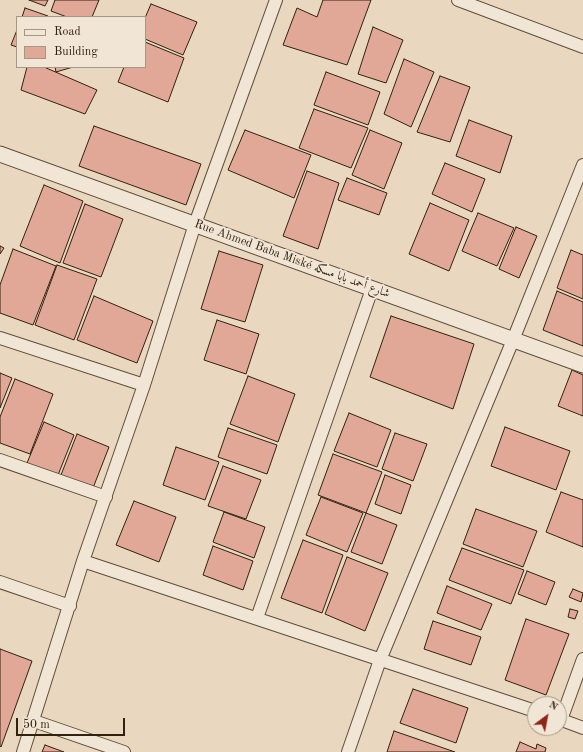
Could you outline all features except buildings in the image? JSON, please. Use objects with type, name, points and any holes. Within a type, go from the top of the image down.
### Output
[{"type":"street","points":[[22,752],[34,721],[83,561],[144,385],[195,224],[276,0]]},
{"type":"street","points":[[458,0],[583,47]]},
{"type":"street","name":"Rue Ahmed Baba Miské شارع أحمد بابا مسكه","points":[[0,154],[583,365]]},
{"type":"street","points":[[348,752],[380,660],[513,340],[583,165]]},
{"type":"street","points":[[257,618],[372,289]]},
{"type":"street","points":[[0,338],[144,385]]},
{"type":"street","points":[[0,460],[106,497]]},
{"type":"street","points":[[83,561],[527,708]]},
{"type":"street","points":[[0,582],[70,606]]},
{"type":"street","points":[[567,701],[583,659]]},
{"type":"street","points":[[34,721],[124,752]]},
{"type":"street","points":[[567,722],[583,728]]}]
